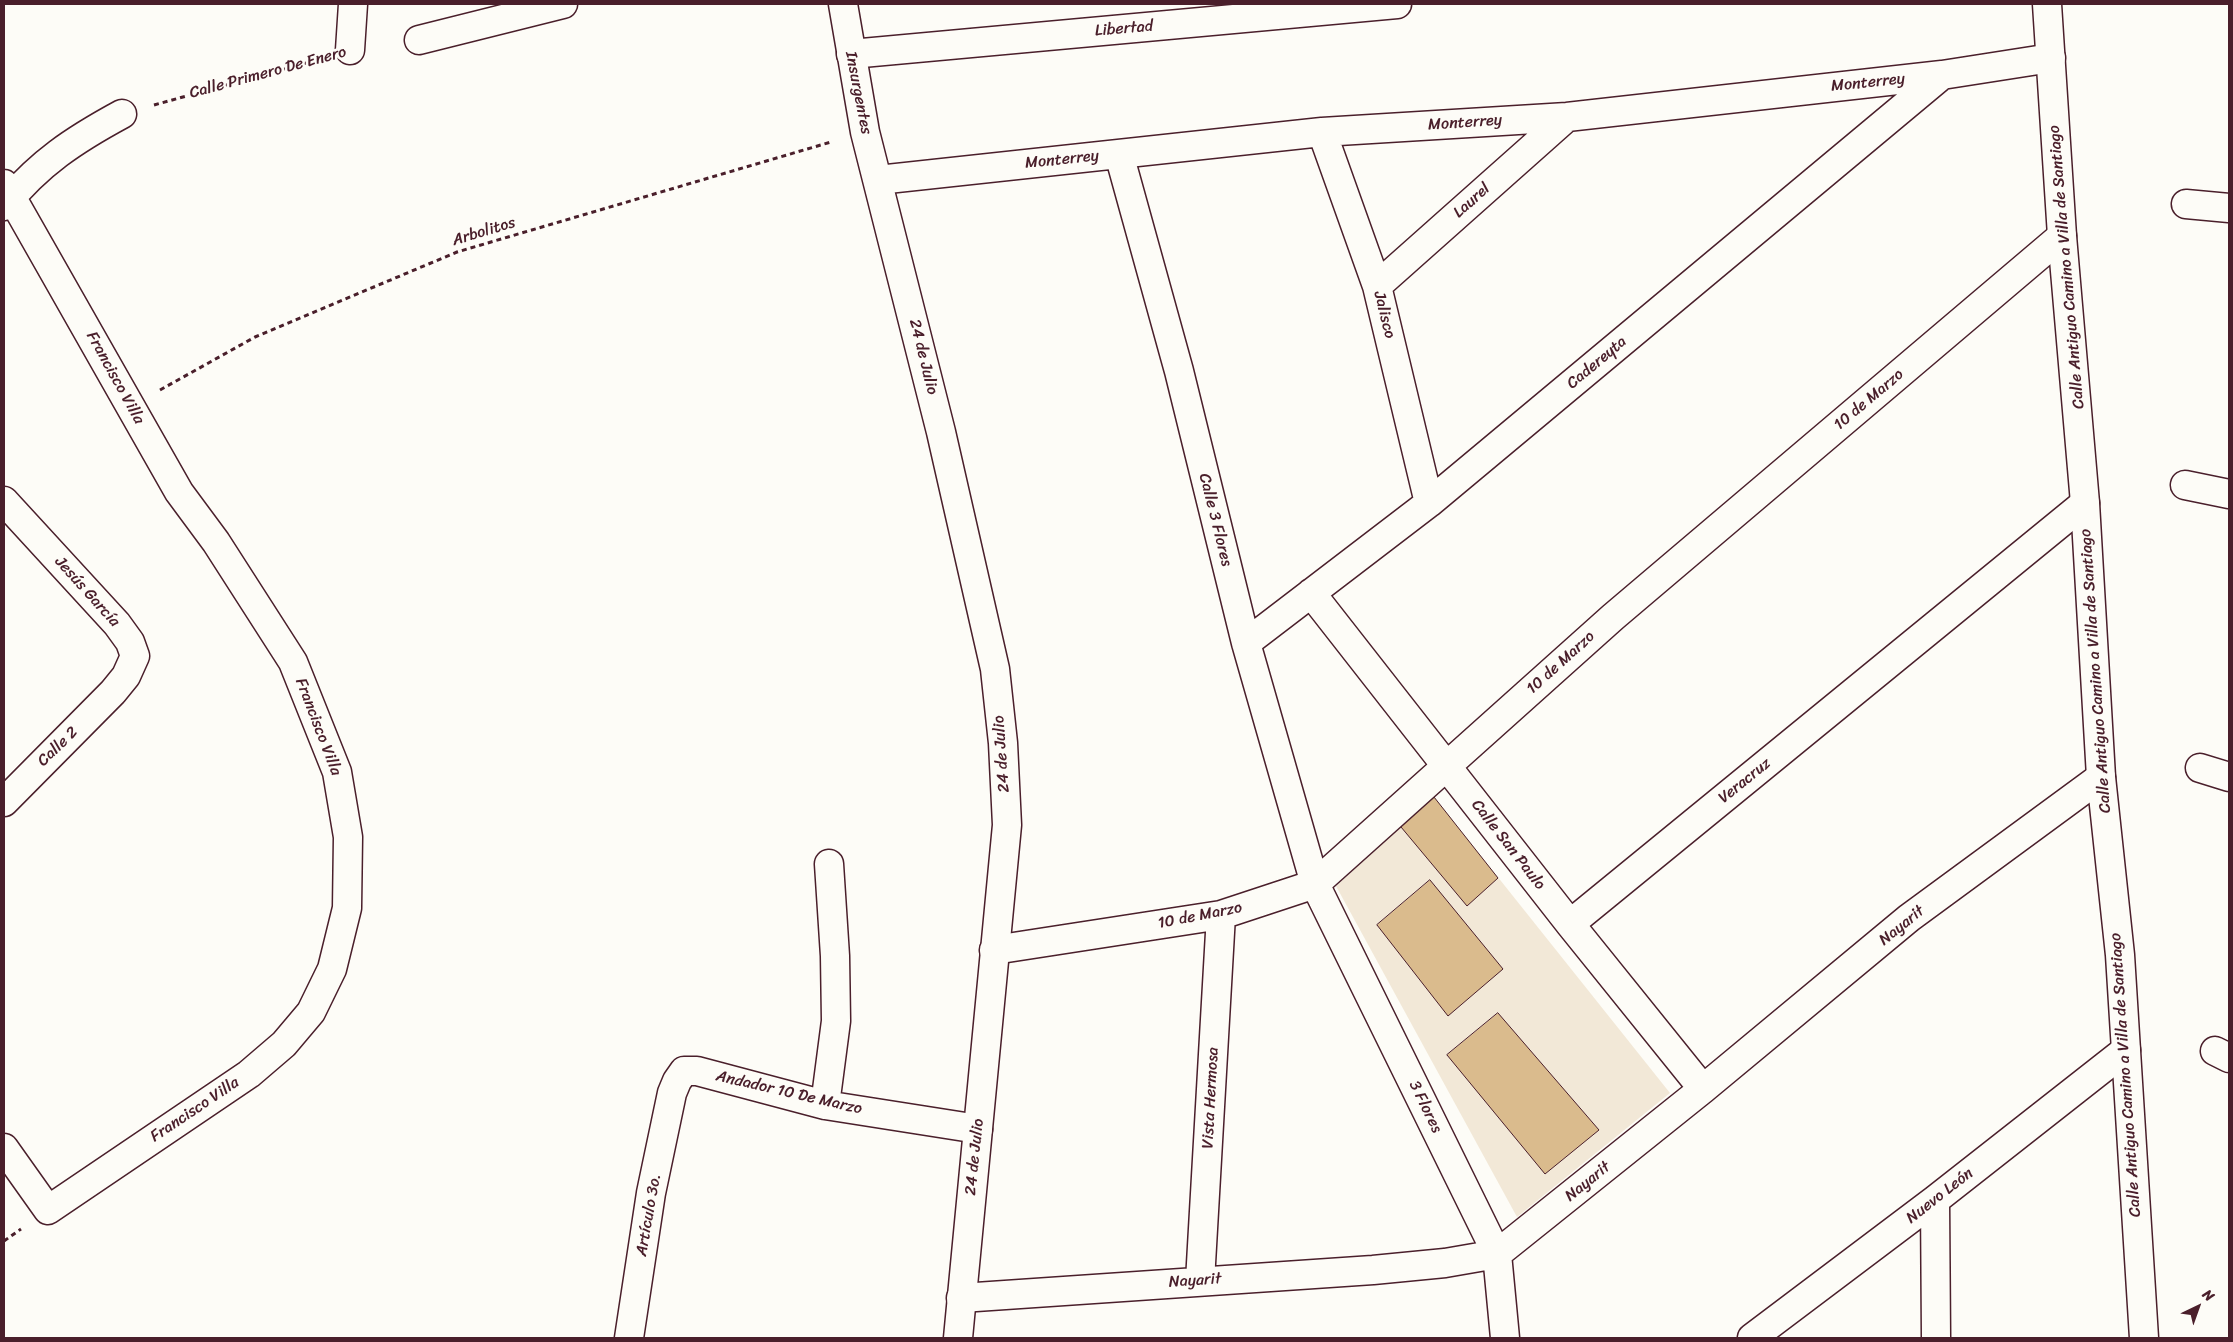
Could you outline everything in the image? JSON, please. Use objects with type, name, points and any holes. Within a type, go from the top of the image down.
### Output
[{"type":"street","points":[[350,50],[353,4]]},
{"type":"street","points":[[419,40],[563,4]]},
{"type":"street","name":"Insurgentes","points":[[843,4],[865,132],[878,180]]},
{"type":"street","name":"Libertad","points":[[851,54],[1397,4]]},
{"type":"street","name":"Calle Antiguo Camino a Villa de Santiago","points":[[2047,4],[2062,236],[2085,503],[2101,776],[2120,955],[2144,1338]]},
{"type":"street","name":"Monterrey","points":[[878,180],[1322,132],[1567,117],[1942,75],[2051,58]]},
{"type":"street","name":"Cadereyta","points":[[1246,643],[1429,503],[1942,75]]},
{"type":"street","points":[[7,196],[73,141],[122,114]]},
{"type":"street","name":"Laurel","points":[[1377,286],[1567,117]]},
{"type":"street","name":"Jalisco","points":[[1322,132],[1377,286],[1429,503]]},
{"type":"street","name":"Calle 3 Flores","points":[[1119,154],[1179,371],[1246,643],[1315,884]]},
{"type":"street","name":"24 de Julio","points":[[878,180],[941,432],[995,669],[1003,743],[1007,825],[958,1338]]},
{"type":"street","name":"Francisco Villa","points":[[4,1148],[48,1210],[249,1074],[284,1044],[310,1012],[332,969],[347,908],[348,837],[337,772],[292,662],[216,542],[179,492],[131,406],[7,196]]},
{"type":"street","points":[[2186,204],[2229,208]]},
{"type":"street","name":"10 de Marzo","points":[[994,950],[1221,915],[1315,884],[1613,617],[2062,236]]},
{"type":"street","points":[[2185,485],[2229,494]]},
{"type":"street","name":"Jesús García","points":[[4,501],[82,584],[130,642],[134,656],[126,676],[113,692]]},
{"type":"street","name":"Veracruz","points":[[1570,924],[2085,503]]},
{"type":"street","name":"Calle San Paulo","points":[[1311,593],[1570,924]]},
{"type":"street","name":"Calle 2","points":[[4,802],[113,692]]},
{"type":"street","points":[[2200,768],[2229,777]]},
{"type":"street","name":"Nayarit","points":[[961,1298],[1373,1270],[1445,1263],[1497,1254],[1703,1089],[1909,918],[2101,776]]},
{"type":"street","points":[[825,1105],[836,1021],[835,956],[829,864]]},
{"type":"street","name":"3 Flores","points":[[1315,884],[1497,1254],[1505,1338]]},
{"type":"street","name":"Vista Hermosa","points":[[1200,1281],[1221,915]]},
{"type":"street","points":[[1570,924],[1703,1089]]},
{"type":"street","name":"Nuevo León","points":[[1752,1338],[1935,1200],[2126,1050]]},
{"type":"street","name":"Andador 10 De Marzo","points":[[672,1093],[684,1071],[696,1071],[825,1105],[978,1129]]},
{"type":"street","name":"Artículo 3o.","points":[[629,1338],[651,1193],[672,1093]]},
{"type":"street","points":[[1935,1200],[1936,1338]]},
{"type":"path","name":"Calle Primero De Enero","points":[[122,114],[350,50]]},
{"type":"path","name":"Arbolitos","points":[[131,406],[255,337],[458,252],[865,132]]},
{"type":"shaded area","points":[[1434,797],[1670,1093],[1517,1217],[1336,886]]},
{"type":"building","points":[[1434,797],[1498,878],[1467,906],[1401,827]]},
{"type":"building","points":[[1430,880],[1503,969],[1448,1016],[1377,925]]},
{"type":"building","points":[[1498,1013],[1599,1130],[1545,1174],[1447,1055]]}]
